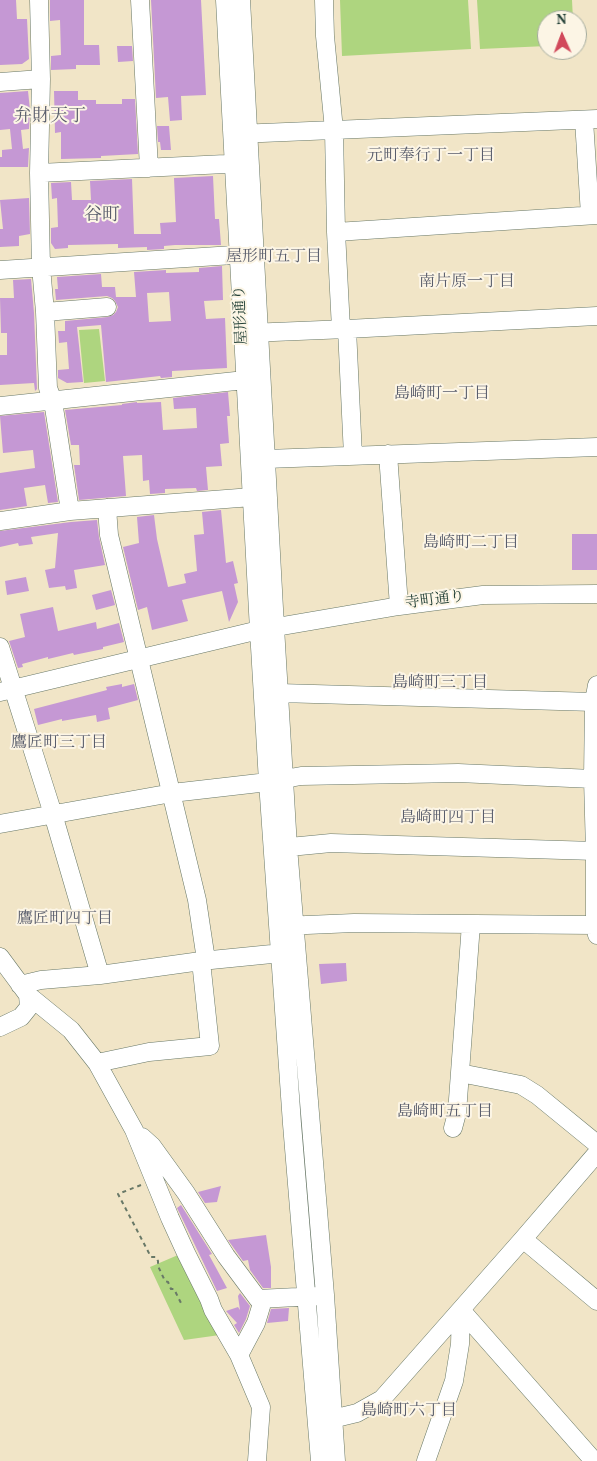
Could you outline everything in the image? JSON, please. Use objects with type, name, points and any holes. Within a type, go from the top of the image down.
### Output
[{"type":"street","points":[[39,0],[41,267],[48,388],[53,401],[70,511]]},
{"type":"street","points":[[140,0],[150,168]]},
{"type":"street","name":"屋形通り","points":[[225,0],[240,134],[251,333],[266,459],[267,629]]},
{"type":"street","name":"屋形通り","points":[[240,134],[241,0]]},
{"type":"street","points":[[324,0],[325,36],[334,130],[336,232],[353,456]]},
{"type":"street","points":[[0,82],[41,79]]},
{"type":"street","points":[[240,134],[590,120],[593,215],[336,232]]},
{"type":"street","points":[[39,173],[242,163]]},
{"type":"street","points":[[0,270],[247,255]]},
{"type":"street","points":[[45,312],[107,307]]},
{"type":"street","points":[[251,333],[597,316]]},
{"type":"street","name":"屋形通り","points":[[251,333],[245,380],[252,497],[267,629]]},
{"type":"street","points":[[0,406],[245,380]]},
{"type":"street","points":[[266,459],[597,447]]},
{"type":"street","points":[[388,454],[399,606]]},
{"type":"street","points":[[0,521],[70,511],[252,497]]},
{"type":"street","points":[[96,1063],[149,1052],[210,1046],[197,900],[108,535],[107,508]]},
{"type":"street","name":"寺町通り","points":[[7,690],[267,629],[399,606],[482,595],[597,594]]},
{"type":"street","points":[[267,629],[279,693],[276,780]]},
{"type":"street","points":[[267,629],[288,953],[305,1297],[325,1419],[336,1461]]},
{"type":"street","points":[[0,647],[7,690],[53,814],[100,975]]},
{"type":"street","points":[[286,926],[354,923],[471,924],[596,930],[593,779],[594,702],[597,684]]},
{"type":"street","points":[[279,693],[594,702]]},
{"type":"street","points":[[0,824],[172,793],[301,776],[458,773],[593,779]]},
{"type":"street","points":[[281,848],[331,843],[595,851]]},
{"type":"street","points":[[453,1128],[457,1113],[471,924]]},
{"type":"street","points":[[24,990],[41,980],[100,975],[203,960],[288,953]]},
{"type":"street","points":[[288,953],[325,1295],[325,1419],[320,1461]]},
{"type":"street","points":[[0,957],[24,990],[71,1030],[96,1063],[134,1130],[170,1218],[213,1310],[240,1355],[261,1406],[257,1461]]},
{"type":"street","points":[[0,1027],[21,1017],[29,1007],[24,990]]},
{"type":"street","points":[[460,1073],[521,1085],[537,1095],[597,1144]]},
{"type":"street","points":[[134,1130],[152,1146],[186,1193],[226,1256],[258,1299],[325,1295]]},
{"type":"street","points":[[325,1419],[357,1413],[382,1399],[597,1154]]},
{"type":"street","points":[[524,1239],[597,1301]]},
{"type":"street","points":[[240,1355],[256,1323],[263,1300]]},
{"type":"street","points":[[426,1461],[454,1381],[460,1344],[461,1310]]},
{"type":"street","points":[[461,1310],[594,1461]]},
{"type":"path","points":[[155,1180],[118,1194],[151,1257],[156,1257],[165,1281],[174,1289],[181,1304]]},
{"type":"green space","points":[[340,0],[468,0],[471,49],[342,56]]},
{"type":"green space","points":[[477,0],[572,0],[572,10],[537,10],[537,46],[480,49]]},
{"type":"green space","points":[[99,329],[105,381],[84,383],[79,330]]},
{"type":"green space","points":[[178,1255],[227,1334],[184,1340],[150,1267]]},
{"type":"building","points":[[0,0],[16,0],[17,19],[27,19],[29,59],[22,64],[0,65]]},
{"type":"building","points":[[50,0],[84,0],[84,45],[99,45],[100,65],[76,65],[76,69],[51,70],[51,56],[61,55],[60,20],[50,21]]},
{"type":"building","points":[[151,0],[201,0],[206,95],[181,96],[182,120],[170,121],[168,97],[156,98]]},
{"type":"building","points":[[117,46],[132,46],[133,61],[118,62]]},
{"type":"building","points":[[28,91],[29,129],[21,130],[23,149],[29,148],[28,167],[0,167],[2,150],[12,149],[10,129],[0,130],[0,93]]},
{"type":"building","points":[[54,91],[78,91],[78,100],[96,100],[96,104],[122,104],[122,99],[135,99],[138,154],[101,156],[101,158],[61,159],[61,132],[55,133]]},
{"type":"building","points":[[157,126],[169,126],[171,150],[161,150],[160,142],[158,142]]},
{"type":"building","points":[[213,176],[215,219],[219,219],[221,245],[175,245],[164,246],[164,249],[147,250],[147,247],[118,248],[118,244],[68,245],[68,248],[55,249],[51,243],[51,228],[58,227],[57,198],[52,199],[51,183],[71,182],[72,200],[91,200],[90,181],[132,179],[134,234],[161,234],[160,223],[176,222],[174,178]]},
{"type":"building","points":[[29,198],[30,234],[19,236],[19,246],[0,247],[0,229],[3,229],[0,200]]},
{"type":"building","points":[[222,266],[223,300],[204,301],[206,319],[225,318],[227,368],[172,371],[172,377],[161,378],[160,376],[106,382],[101,325],[77,327],[83,382],[67,383],[58,378],[58,370],[69,369],[67,342],[59,343],[58,331],[65,331],[65,321],[108,317],[116,312],[118,307],[112,298],[107,296],[56,300],[55,289],[58,289],[57,277],[101,274],[102,287],[115,287],[116,297],[136,297],[134,272],[166,270],[166,273],[199,272],[199,268]],"holes":[[[169,292],[171,321],[149,322],[147,293]]]},
{"type":"building","points":[[31,279],[37,389],[35,391],[34,383],[0,385],[0,355],[7,355],[7,333],[1,333],[0,298],[14,298],[13,280]]},
{"type":"building","points":[[228,392],[230,416],[227,416],[229,443],[220,444],[222,466],[206,467],[208,490],[197,491],[196,488],[165,489],[165,493],[150,494],[149,480],[143,481],[142,455],[123,456],[126,496],[79,500],[74,465],[80,465],[79,445],[71,445],[65,410],[137,402],[161,402],[163,430],[197,428],[196,408],[174,409],[173,398]]},
{"type":"building","points":[[44,412],[58,502],[48,503],[45,485],[24,488],[27,506],[0,510],[0,473],[35,468],[33,450],[3,453],[0,416]]},
{"type":"building","points":[[221,510],[226,563],[233,561],[238,583],[234,584],[238,602],[229,622],[222,591],[182,600],[188,621],[152,630],[147,607],[138,610],[123,547],[139,543],[137,517],[154,515],[157,539],[168,587],[186,583],[184,574],[197,571],[194,535],[204,534],[202,512]]},
{"type":"building","points":[[97,520],[105,565],[74,570],[77,588],[66,590],[65,586],[49,588],[45,570],[55,568],[58,533],[31,537],[33,544],[19,546],[18,543],[0,547],[0,531]]},
{"type":"building","points":[[572,534],[597,534],[597,570],[572,570]]},
{"type":"building","points":[[26,577],[29,591],[7,595],[5,581]]},
{"type":"building","points":[[111,590],[115,605],[96,610],[92,595]]},
{"type":"building","points":[[53,607],[58,631],[96,622],[97,629],[119,623],[124,642],[74,655],[73,653],[48,659],[48,657],[22,664],[23,667],[18,668],[9,641],[25,637],[20,614]]},
{"type":"building","points":[[122,684],[122,687],[134,684],[138,700],[108,708],[110,719],[97,722],[96,715],[62,721],[62,719],[38,725],[34,709],[107,690],[106,687]]},
{"type":"building","points":[[346,963],[347,981],[321,984],[319,964]]},
{"type":"building","points":[[221,1186],[217,1202],[205,1203],[198,1192]]},
{"type":"building","points":[[181,1205],[212,1254],[209,1255],[227,1288],[217,1291],[177,1208]]},
{"type":"building","points":[[266,1235],[271,1267],[271,1288],[263,1288],[250,1270],[248,1260],[243,1261],[228,1240]]},
{"type":"building","points":[[240,1293],[250,1306],[239,1333],[234,1325],[237,1323],[226,1311],[238,1307],[240,1310],[238,1296]]},
{"type":"building","points":[[289,1308],[288,1321],[267,1323],[271,1309]]},
{"type":"district","name":"弁財天丁","points":[[50,118]]},
{"type":"district","name":"元町奉行丁一丁目","points":[[431,157]]},
{"type":"district","name":"谷町","points":[[102,217]]},
{"type":"district","name":"屋形町五丁目","points":[[274,258]]},
{"type":"district","name":"南片原一丁目","points":[[467,283]]},
{"type":"district","name":"島崎町一丁目","points":[[442,395]]},
{"type":"district","name":"島崎町二丁目","points":[[471,544]]},
{"type":"district","name":"島崎町三丁目","points":[[440,684]]},
{"type":"district","name":"鷹匠町三丁目","points":[[59,744]]},
{"type":"district","name":"島崎町四丁目","points":[[448,819]]},
{"type":"district","name":"鷹匠町四丁目","points":[[65,920]]},
{"type":"district","name":"島崎町五丁目","points":[[445,1113]]},
{"type":"district","name":"島崎町六丁目","points":[[409,1412]]}]
